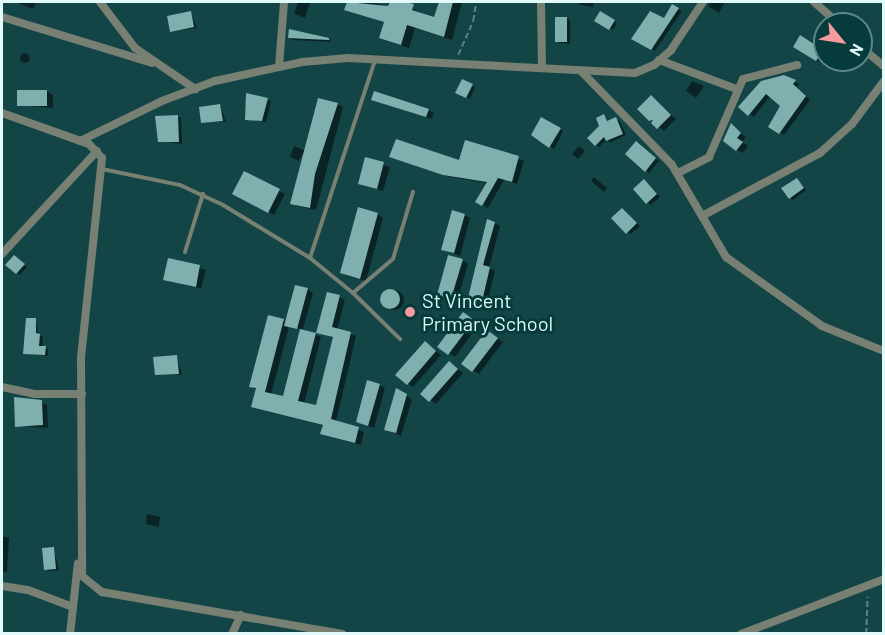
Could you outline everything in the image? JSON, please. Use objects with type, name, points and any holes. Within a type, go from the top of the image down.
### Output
[{"type":"street","points":[[100,2],[135,48],[152,63],[195,89]]},
{"type":"street","points":[[279,67],[284,2]]},
{"type":"street","points":[[541,2],[542,67]]},
{"type":"street","points":[[80,141],[195,89],[279,67],[348,58],[542,67],[582,72],[635,74],[659,60],[678,40],[703,2]]},
{"type":"street","points":[[814,2],[825,12]]},
{"type":"street","points":[[2,17],[152,63]]},
{"type":"street","points":[[659,60],[736,89]]},
{"type":"street","points":[[678,173],[709,157],[736,89],[752,74],[797,65]]},
{"type":"street","points":[[582,72],[678,173],[726,256],[822,326],[884,351]]},
{"type":"street","points":[[702,216],[820,153],[852,124],[884,81]]},
{"type":"street","points":[[2,113],[80,141],[97,151],[102,158],[82,336],[82,576],[102,592],[341,633]]},
{"type":"street","points":[[2,255],[97,151]]},
{"type":"street","points":[[2,387],[34,394],[82,394]]},
{"type":"street","points":[[70,633],[81,546]]},
{"type":"street","points":[[741,633],[884,579]]},
{"type":"street","points":[[2,586],[28,590],[73,607]]},
{"type":"street","points":[[232,633],[241,615]]},
{"type":"lane","points":[[310,258],[375,59]]},
{"type":"lane","points":[[100,169],[160,180],[202,194],[310,258],[353,293],[400,339]]},
{"type":"lane","points":[[353,293],[393,259],[413,192]]},
{"type":"lane","points":[[185,252],[202,194]]},
{"type":"path","points":[[454,64],[473,21],[476,2]]},
{"type":"path","points":[[866,633],[868,584]]},
{"type":"building","points":[[347,2],[388,6],[390,2],[404,2],[414,4],[412,10],[434,17],[439,2],[453,2],[444,37],[407,25],[401,45],[379,38],[384,22],[344,10]]},
{"type":"building","points":[[672,4],[679,8],[651,50],[631,39],[650,11],[664,18]]},
{"type":"building","points":[[191,11],[194,27],[170,32],[167,16]]},
{"type":"building","points":[[600,11],[615,20],[609,30],[594,21]]},
{"type":"building","points":[[555,17],[567,17],[567,42],[555,42]]},
{"type":"building","points":[[289,29],[329,38],[329,40],[288,38]]},
{"type":"building","points":[[800,35],[813,43],[813,59],[793,47]]},
{"type":"building","points":[[784,75],[796,80],[793,84],[806,96],[779,134],[768,127],[780,106],[766,94],[748,116],[738,107],[761,81]]},
{"type":"building","points":[[462,79],[473,84],[466,98],[455,93]]},
{"type":"building","points":[[17,90],[47,90],[47,106],[17,106]]},
{"type":"building","points":[[374,91],[429,109],[426,117],[371,100]]},
{"type":"building","points":[[246,93],[268,98],[262,121],[245,120]]},
{"type":"building","points":[[651,95],[671,115],[657,129],[651,123],[653,120],[649,121],[637,109]]},
{"type":"building","points":[[318,98],[338,103],[315,174],[310,208],[290,204]]},
{"type":"building","points":[[220,104],[223,121],[201,123],[199,107]]},
{"type":"building","points":[[604,114],[607,121],[616,117],[623,134],[606,141],[604,137],[595,146],[587,138],[599,126],[596,118]]},
{"type":"building","points":[[178,115],[179,142],[158,142],[155,116]]},
{"type":"building","points":[[541,117],[561,128],[549,148],[531,135]]},
{"type":"building","points":[[731,123],[741,133],[737,138],[743,142],[736,151],[723,141]]},
{"type":"building","points":[[396,139],[459,160],[465,140],[519,156],[512,182],[498,178],[482,206],[475,202],[487,182],[443,175],[389,157]]},
{"type":"building","points":[[636,141],[656,158],[645,172],[625,154]]},
{"type":"building","points":[[365,157],[384,162],[377,189],[358,184]]},
{"type":"building","points":[[244,171],[280,189],[268,213],[232,194]]},
{"type":"building","points":[[797,178],[804,188],[789,199],[781,188]]},
{"type":"building","points":[[644,179],[657,194],[646,204],[633,189]]},
{"type":"building","points":[[358,207],[378,213],[360,279],[340,273]]},
{"type":"building","points":[[622,208],[637,223],[626,234],[611,218]]},
{"type":"building","points":[[452,210],[465,214],[454,253],[441,250]]},
{"type":"building","points":[[487,219],[495,222],[483,265],[490,267],[481,306],[467,302]]},
{"type":"building","points":[[14,255],[25,264],[16,274],[5,265]]},
{"type":"building","points":[[448,255],[463,259],[451,299],[437,295]]},
{"type":"building","points":[[168,258],[200,265],[196,287],[163,280]]},
{"type":"building","points":[[295,285],[308,288],[297,329],[284,326]]},
{"type":"building","points":[[390,289],[397,292],[400,299],[397,306],[390,309],[383,306],[380,299],[383,292]]},
{"type":"building","points":[[327,292],[340,295],[332,327],[351,332],[331,419],[359,427],[355,443],[320,434],[323,425],[251,407],[256,388],[249,387],[268,315],[284,319],[265,392],[283,396],[300,329],[316,333]],"holes":[[[316,333],[333,337],[316,405],[298,401]]]},
{"type":"building","points":[[463,312],[474,320],[448,355],[437,347]]},
{"type":"building","points":[[26,318],[36,318],[36,333],[40,334],[39,346],[46,346],[45,355],[23,354]]},
{"type":"building","points":[[487,330],[498,338],[472,372],[461,364]]},
{"type":"building","points":[[425,341],[436,351],[407,385],[395,375]]},
{"type":"building","points":[[177,355],[179,374],[155,375],[153,357]]},
{"type":"building","points":[[449,361],[458,369],[429,402],[420,394]]},
{"type":"building","points":[[367,380],[380,384],[368,426],[356,422]]},
{"type":"building","points":[[396,388],[407,394],[396,433],[384,430]]},
{"type":"building","points":[[14,397],[42,400],[43,425],[15,427]]},
{"type":"building","points":[[54,547],[56,569],[44,570],[42,548]]},
{"type":"place","name":"St Vincent Primary School","points":[[410,312]]}]
